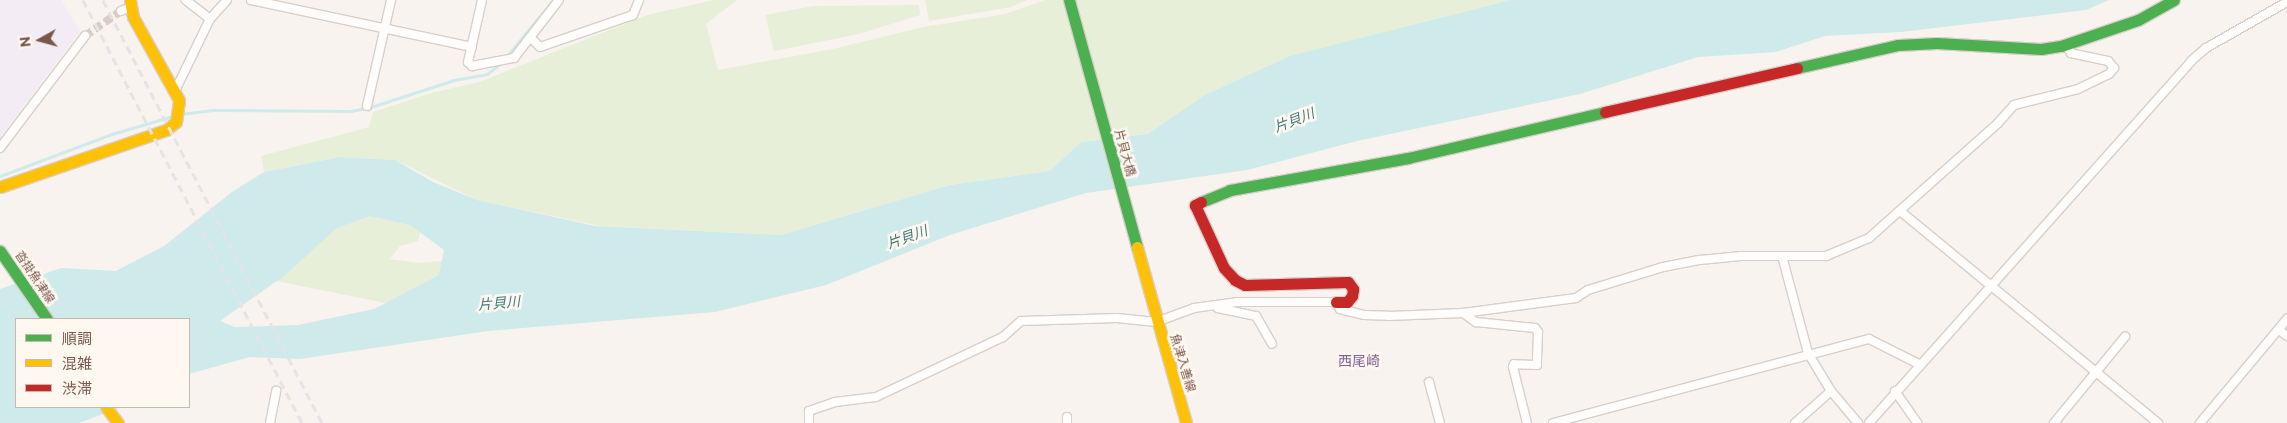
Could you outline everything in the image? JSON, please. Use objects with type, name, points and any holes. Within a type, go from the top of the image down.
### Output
[{"type":"street","points":[[186,0],[210,19]]},
{"type":"street","points":[[174,93],[210,19],[227,0]]},
{"type":"street","points":[[251,0],[472,47]]},
{"type":"street","points":[[368,106],[391,0]]},
{"type":"street","points":[[482,0],[468,62],[472,66],[481,67],[514,58],[555,2]]},
{"type":"street","points":[[530,37],[540,47],[633,15],[639,0]]},
{"type":"street","points":[[809,423],[809,411],[835,402],[876,397],[1003,337],[1021,322],[1155,316],[1238,302],[1347,302],[1352,296],[1353,289],[1348,282],[1245,285],[1235,280],[1224,268],[1195,205],[1230,190],[1408,158],[1898,45],[1937,43],[2041,49],[2066,44],[2138,20],[2174,0]]},
{"type":"street","name":"片貝大橋","points":[[1070,2],[1155,316]]},
{"type":"street","points":[[1869,423],[1988,286],[2191,61],[2206,48],[2287,2]]},
{"type":"street","points":[[0,187],[166,130],[176,122],[179,100],[127,6]]},
{"type":"street","points":[[0,148],[85,36]]},
{"type":"street","points":[[1336,302],[1340,309],[1364,315],[1407,317],[1463,313],[1576,298],[1588,290],[1663,267],[1741,256],[1826,256],[1869,238],[1998,124],[2014,105],[2078,88],[2109,74],[2114,68],[2108,61],[2071,52],[2066,44]]},
{"type":"street","points":[[1900,211],[1988,286],[2158,423]]},
{"type":"street","name":"沓掛魚津線","points":[[0,251],[46,318]]},
{"type":"street","points":[[1782,256],[1808,353],[1831,391],[1858,423]]},
{"type":"street","points":[[1216,307],[1256,316],[1272,344]]},
{"type":"street","points":[[1463,313],[1476,322],[1534,328],[1538,332],[1537,365],[1514,364],[1527,423]]},
{"type":"street","name":"魚津入善線","points":[[1155,316],[1186,423]]},
{"type":"street","points":[[2200,423],[2287,319]]},
{"type":"street","points":[[2279,330],[2287,336]]},
{"type":"street","points":[[2054,423],[2125,337]]},
{"type":"street","points":[[1553,423],[1808,353],[1869,339],[1919,364]]},
{"type":"street","points":[[1429,382],[1440,423]]},
{"type":"street","points":[[270,423],[276,391]]},
{"type":"street","points":[[1795,423],[1831,391]]},
{"type":"street","points":[[1895,391],[1917,423]]},
{"type":"street","points":[[107,408],[118,423]]},
{"type":"shaded area","points":[[0,0],[61,0],[80,31],[0,138]]},
{"type":"green space","points":[[714,0],[737,0],[706,24],[718,70],[833,49],[923,27],[1005,14],[1045,0],[1511,0],[1433,20],[1203,96],[1148,134],[1081,142],[1050,171],[950,185],[781,235],[600,226],[477,200],[395,160],[340,157],[264,172],[261,156],[369,127],[373,112],[431,93],[479,82],[647,15]]},
{"type":"green space","points":[[925,0],[1027,0],[1011,7],[929,21]]},
{"type":"green space","points":[[919,5],[920,15],[859,34],[774,51],[765,15],[813,6]]},
{"type":"green space","points":[[368,197],[423,221],[418,241],[400,246],[390,259],[419,263],[454,260],[464,277],[395,305],[267,279]]},
{"type":"water","name":"片貝川","points":[[1511,0],[2109,0],[2086,10],[1901,32],[1825,36],[1776,52],[1698,57],[1580,94],[1357,141],[1247,170],[1086,193],[950,235],[826,285],[715,312],[488,331],[300,359],[250,357],[190,374],[190,318],[15,318],[15,408],[119,408],[79,423],[0,423],[0,289],[61,268],[116,271],[164,246],[232,192],[264,172],[340,157],[395,160],[433,182],[477,200],[595,226],[781,235],[950,185],[1050,171],[1081,142],[1148,134],[1203,96],[1290,56]],"holes":[[[370,216],[410,225],[444,250],[439,275],[374,309],[298,325],[235,327],[220,321],[284,276],[337,228]]]},
{"type":"waterway","points":[[506,57],[553,0]]},
{"type":"waterway","points":[[181,114],[213,110],[351,111],[371,107],[454,80],[487,74],[501,63]]},
{"type":"waterway","points":[[0,176],[112,134],[173,116]]},
{"type":"tunnel","points":[[85,36],[121,11]]},
{"type":"railway","points":[[83,0],[302,423]]},
{"type":"railway","points":[[103,0],[322,423]]},
{"type":"traffic: fast","points":[[1069,0],[1137,247]]},
{"type":"traffic: fast","points":[[1797,68],[1898,45],[1937,43],[2041,49],[2061,46],[2138,20],[2174,0]]},
{"type":"traffic: fast","points":[[1201,202],[1230,190],[1408,158],[1605,112]]},
{"type":"traffic: fast","points":[[0,251],[46,318]]},
{"type":"traffic: slow","points":[[0,187],[166,130],[176,122],[179,100],[133,17],[130,0]]},
{"type":"traffic: slow","points":[[1137,247],[1186,423]]},
{"type":"traffic: slow","points":[[107,408],[118,423]]},
{"type":"traffic: jam","points":[[1605,112],[1797,68]]},
{"type":"traffic: jam","points":[[1201,202],[1195,205],[1224,268],[1235,280],[1245,285],[1348,282],[1353,289],[1352,296],[1347,302],[1336,302]]},
{"type":"district","name":"西尾崎","points":[[1359,361]]}]
